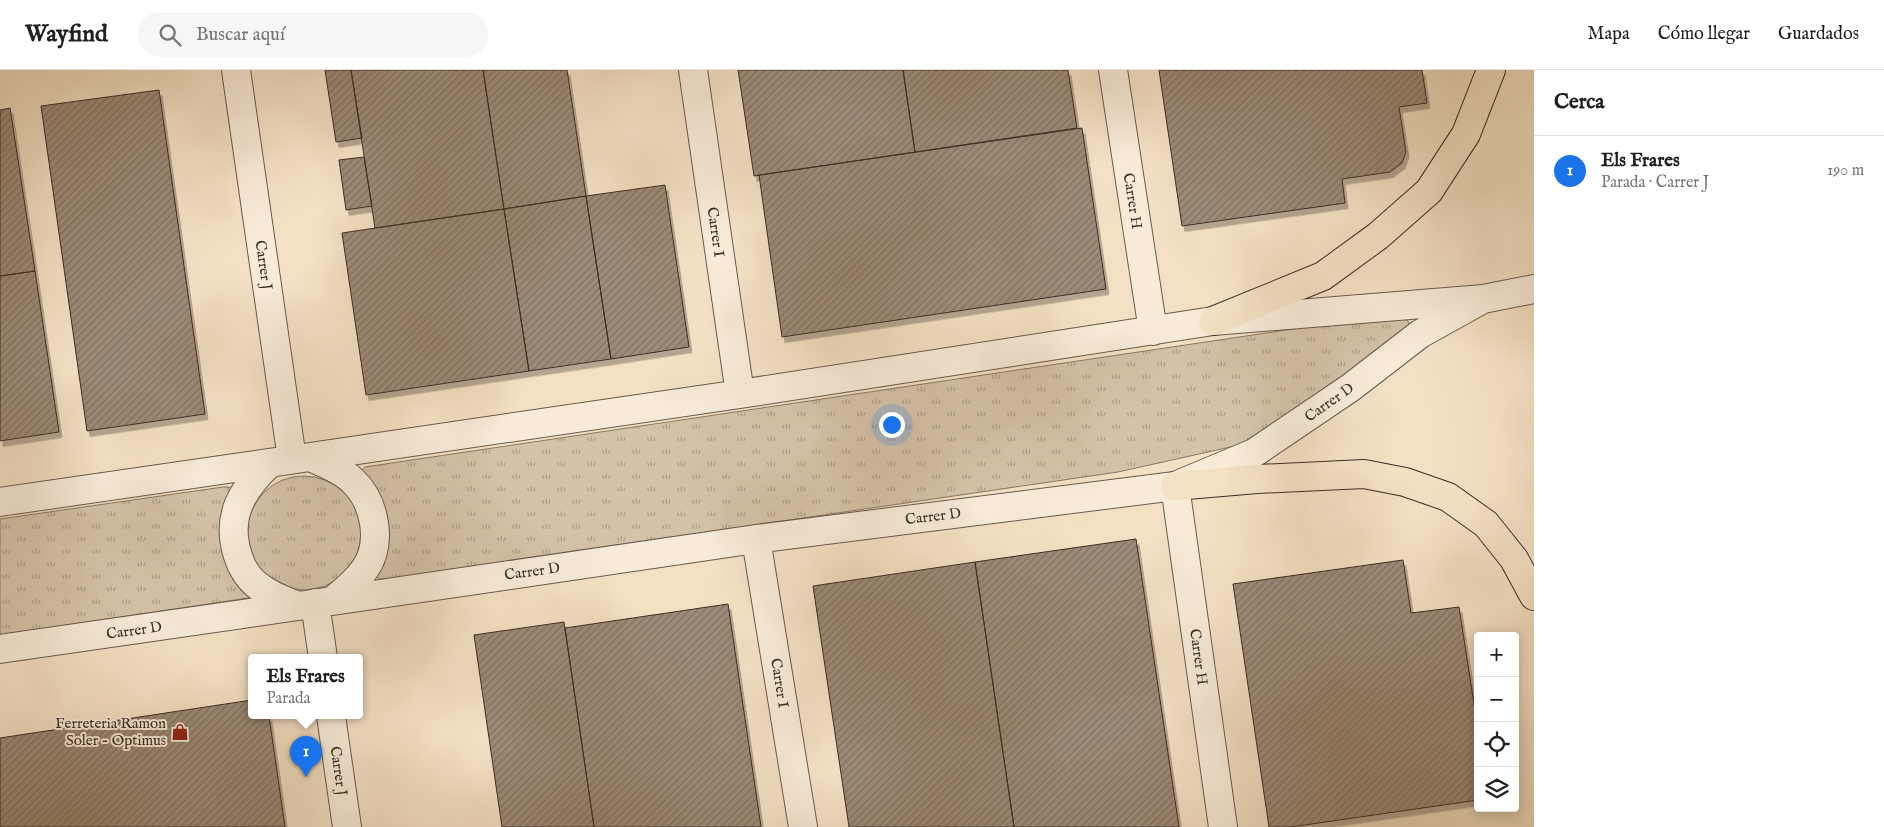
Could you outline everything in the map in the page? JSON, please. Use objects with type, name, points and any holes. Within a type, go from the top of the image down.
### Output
[{"type":"highway","points":[[1213,321],[1323,276],[1378,236],[1429,192],[1466,134],[1491,70]]},
{"type":"highway","points":[[1175,486],[1256,479],[1364,474],[1405,482],[1448,497],[1486,524],[1514,558],[1534,596]]},
{"type":"street","name":"Carrer J","points":[[236,70],[290,460]]},
{"type":"street","name":"Carrer I","points":[[693,70],[740,394]]},
{"type":"street","name":"Carrer H","points":[[1113,70],[1153,331]]},
{"type":"street","name":"Carrer D","points":[[0,502],[740,394],[1213,321],[1483,299],[1529,290]]},
{"type":"street","name":"Carrer D","points":[[0,649],[756,539],[1175,486],[1254,453],[1350,388],[1420,334],[1483,299]]},
{"type":"street","points":[[290,460],[333,468],[353,480],[367,499],[375,522],[374,545],[366,567],[352,585],[315,603],[274,597],[255,584],[241,565],[234,542],[234,519],[252,480],[290,460]]},
{"type":"street","name":"Carrer H","points":[[1175,486],[1223,827]]},
{"type":"street","name":"Carrer I","points":[[756,539],[803,827]]},
{"type":"street","points":[[315,603],[322,654]]},
{"type":"street","name":"Carrer J","points":[[331,719],[347,827]]},
{"type":"green space","points":[[1394,314],[1407,319],[1409,324],[1407,329],[1268,431],[1235,446],[1118,472],[386,579],[379,579],[376,575],[361,471],[365,467]]},
{"type":"green space","points":[[304,476],[326,480],[344,493],[357,511],[361,533],[357,555],[344,573],[326,586],[304,590],[282,586],[264,573],[251,555],[247,533],[251,511],[264,493],[282,480]]},
{"type":"green space","points":[[229,487],[233,491],[248,598],[0,635],[0,519]]},
{"type":"building","points":[[325,70],[351,70],[362,138],[336,142]]},
{"type":"building","points":[[351,70],[483,70],[504,209],[375,228]]},
{"type":"building","points":[[483,70],[567,70],[586,196],[504,209]]},
{"type":"building","points":[[738,70],[903,70],[915,152],[754,176]]},
{"type":"building","points":[[903,70],[1068,70],[1077,128],[915,152]]},
{"type":"building","points":[[1159,70],[1422,70],[1427,103],[1399,107],[1406,152],[1402,163],[1390,172],[1342,179],[1345,203],[1182,226]]},
{"type":"building","points":[[159,90],[205,414],[87,431],[41,106]]},
{"type":"building","points":[[10,108],[35,271],[0,276],[0,110]]},
{"type":"building","points":[[1082,128],[1106,289],[782,337],[759,175]]},
{"type":"building","points":[[364,157],[372,206],[346,210],[339,160]]},
{"type":"building","points":[[665,185],[689,347],[611,359],[586,196]]},
{"type":"building","points":[[586,196],[611,359],[529,371],[504,209]]},
{"type":"building","points":[[504,209],[529,371],[366,395],[342,233]]},
{"type":"building","points":[[35,271],[59,432],[0,441],[0,276]]},
{"type":"building","points":[[1136,539],[1179,827],[1014,827],[975,562]]},
{"type":"building","points":[[1403,560],[1411,613],[1459,607],[1474,704],[1474,801],[1291,827],[1269,827],[1233,584]]},
{"type":"building","points":[[975,562],[1014,827],[849,827],[813,586]]},
{"type":"building","points":[[728,604],[761,827],[594,827],[565,628]]},
{"type":"building","points":[[564,622],[594,827],[502,827],[474,635]]},
{"type":"building","points":[[248,701],[248,719],[269,719],[285,827],[0,827],[0,738]]},
{"type":"place","name":"Ferreteria Ramon Soler - Optimus","points":[[180,732]]},
{"type":"place","name":"Els Frares","points":[[306,777]]}]
